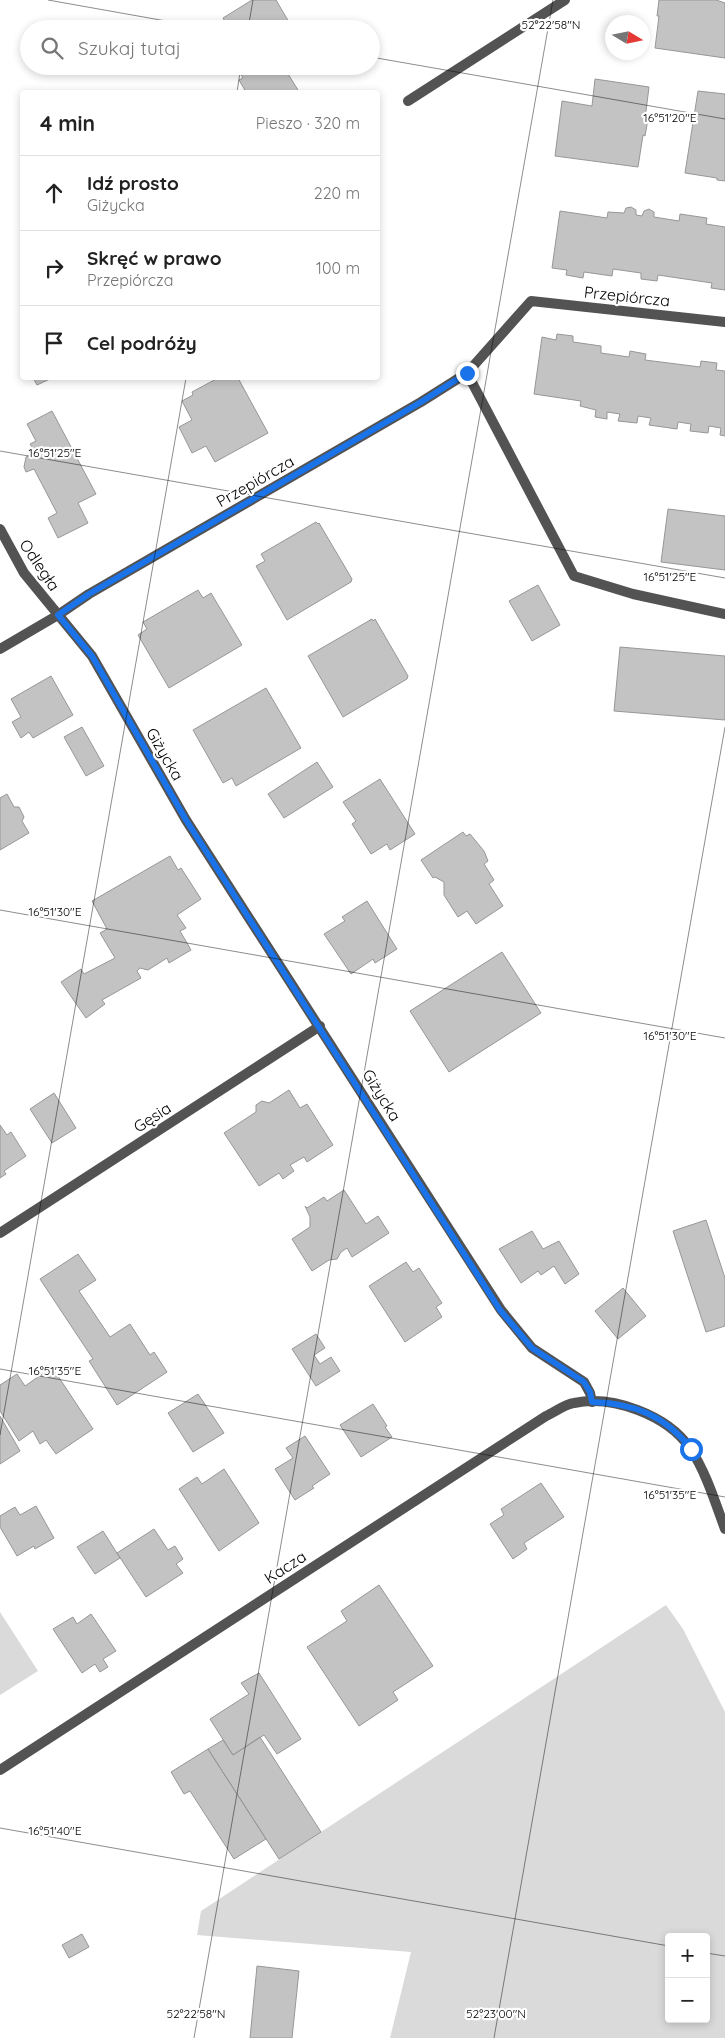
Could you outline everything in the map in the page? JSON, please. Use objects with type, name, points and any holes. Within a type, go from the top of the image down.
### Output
[{"type":"street","points":[[408,101],[565,0]]},
{"type":"street","name":"Przepiórcza","points":[[0,649],[58,615],[89,594],[421,402],[467,373],[532,301],[725,322]]},
{"type":"street","points":[[467,373],[574,576],[632,594],[725,614]]},
{"type":"street","name":"Odległa","points":[[0,529],[24,574],[58,615]]},
{"type":"street","name":"Giżycka","points":[[58,615],[92,656],[186,820],[320,1026],[500,1310],[532,1348],[584,1382],[590,1392],[592,1402]]},
{"type":"street","name":"Gęsia","points":[[0,1233],[320,1026]]},
{"type":"street","points":[[592,1402],[611,1404],[640,1411],[656,1418],[674,1430],[691,1449],[725,1529]]},
{"type":"street","name":"Kacza","points":[[0,1770],[546,1416],[573,1403],[592,1402]]},
{"type":"shaded area","points":[[666,1605],[683,1629],[725,1712],[725,2038],[390,2038],[411,1952],[197,1935],[201,1911]]},
{"type":"shaded area","points":[[0,1612],[38,1671],[0,1695]]},
{"type":"building","points":[[252,0],[276,0],[288,20],[224,20],[223,18]]},
{"type":"building","points":[[659,0],[716,0],[725,3],[725,58],[655,48]]},
{"type":"building","points":[[241,75],[289,75],[298,90],[245,90],[239,80],[243,78]]},
{"type":"building","points":[[595,79],[649,87],[645,119],[648,119],[645,136],[643,135],[638,167],[555,156],[562,101],[592,106]]},
{"type":"building","points":[[698,91],[725,94],[725,181],[685,173]]},
{"type":"building","points":[[631,207],[636,210],[636,215],[642,216],[644,211],[649,209],[654,212],[654,217],[679,221],[680,214],[707,218],[706,224],[725,227],[725,290],[711,288],[712,283],[658,275],[657,281],[641,279],[641,273],[613,269],[612,276],[584,272],[583,278],[566,275],[567,270],[552,268],[560,211],[607,218],[608,212],[624,213],[626,208]]},
{"type":"building","points":[[557,334],[573,336],[573,342],[601,346],[601,353],[629,357],[630,351],[646,354],[645,360],[700,367],[701,361],[717,363],[716,370],[725,371],[725,436],[720,435],[721,428],[709,426],[708,433],[690,431],[691,424],[678,422],[677,429],[649,425],[651,418],[638,416],[637,423],[618,421],[620,414],[607,412],[607,419],[595,417],[596,410],[580,406],[581,401],[534,394],[542,337],[556,340]]},
{"type":"building","points":[[34,380],[48,380],[37,385]]},
{"type":"building","points":[[214,380],[239,380],[268,433],[215,462],[206,446],[192,453],[179,427],[192,420],[182,401],[193,395],[192,392]]},
{"type":"building","points":[[52,411],[96,494],[78,503],[88,523],[58,538],[48,518],[57,513],[34,469],[26,472],[24,467],[26,457],[35,452],[30,444],[36,441],[27,424]]},
{"type":"building","points":[[668,509],[725,516],[725,570],[661,562]]},
{"type":"building","points":[[316,522],[319,523],[352,579],[351,582],[287,620],[256,566],[265,561],[261,554]]},
{"type":"building","points":[[538,585],[560,625],[532,641],[509,601]]},
{"type":"building","points":[[198,590],[203,598],[211,593],[242,645],[169,688],[138,635],[147,629],[143,622]]},
{"type":"building","points":[[372,619],[373,621],[375,619],[408,676],[407,679],[343,717],[308,656]]},
{"type":"building","points":[[620,647],[725,656],[725,720],[614,711]]},
{"type":"building","points":[[51,676],[73,715],[33,738],[29,732],[21,738],[12,722],[21,717],[11,699]]},
{"type":"building","points":[[266,688],[301,748],[236,786],[232,778],[223,783],[193,730]]},
{"type":"building","points":[[82,727],[104,766],[86,776],[64,737]]},
{"type":"building","points":[[317,762],[333,787],[284,818],[268,794]]},
{"type":"building","points":[[380,779],[415,834],[390,850],[387,844],[371,854],[352,824],[356,821],[343,802]]},
{"type":"building","points":[[7,794],[14,807],[19,807],[24,817],[22,821],[29,833],[0,850],[0,798]]},
{"type":"building","points":[[463,832],[466,836],[470,834],[484,851],[488,861],[484,864],[494,880],[489,884],[503,906],[476,924],[467,911],[458,917],[444,895],[444,882],[435,877],[433,878],[421,860]]},
{"type":"building","points":[[170,856],[178,870],[181,868],[201,899],[177,915],[186,928],[180,931],[191,950],[169,963],[167,958],[148,970],[140,968],[137,971],[141,978],[102,1000],[105,1004],[86,1018],[61,982],[81,969],[84,974],[115,958],[100,933],[107,929],[92,901]]},
{"type":"building","points":[[367,901],[397,949],[375,963],[373,959],[351,974],[324,934],[345,921],[342,917]]},
{"type":"building","points":[[502,952],[541,1013],[449,1072],[410,1011]]},
{"type":"building","points":[[289,1090],[300,1108],[307,1104],[333,1145],[307,1162],[304,1157],[290,1165],[294,1171],[283,1179],[279,1173],[259,1186],[224,1133],[256,1112],[256,1105],[262,1101],[269,1103]]},
{"type":"building","points":[[54,1093],[76,1128],[52,1143],[30,1109]]},
{"type":"building","points":[[0,1125],[7,1135],[11,1132],[26,1156],[4,1171],[6,1174],[0,1178]]},
{"type":"building","points":[[344,1190],[366,1224],[378,1216],[389,1233],[352,1257],[347,1248],[341,1252],[337,1259],[329,1260],[312,1271],[292,1239],[310,1227],[310,1217],[305,1206],[307,1208],[324,1197],[327,1201]]},
{"type":"building","points":[[706,1220],[725,1278],[725,1326],[706,1332],[673,1231]]},
{"type":"building","points":[[532,1231],[543,1249],[559,1241],[579,1274],[565,1284],[554,1266],[541,1275],[538,1271],[521,1283],[499,1249]]},
{"type":"building","points":[[78,1254],[96,1280],[79,1291],[110,1337],[130,1324],[150,1355],[154,1352],[167,1372],[117,1405],[89,1361],[93,1359],[40,1279]]},
{"type":"building","points":[[406,1262],[413,1272],[419,1268],[442,1303],[436,1307],[442,1317],[405,1342],[369,1286]]},
{"type":"building","points":[[623,1288],[646,1316],[618,1339],[595,1311]]},
{"type":"building","points":[[316,1334],[325,1348],[314,1355],[320,1364],[331,1357],[340,1371],[316,1386],[292,1349]]},
{"type":"building","points":[[52,1367],[93,1429],[56,1454],[46,1440],[40,1444],[33,1431],[19,1441],[0,1411],[0,1385],[17,1374],[25,1386]]},
{"type":"building","points":[[198,1394],[224,1433],[193,1452],[168,1413]]},
{"type":"building","points":[[373,1404],[392,1437],[361,1457],[340,1425]]},
{"type":"building","points":[[0,1416],[20,1451],[0,1464]]},
{"type":"building","points":[[305,1436],[330,1474],[312,1486],[314,1488],[295,1500],[275,1469],[293,1458],[286,1448]]},
{"type":"building","points":[[224,1469],[259,1523],[219,1551],[179,1489],[197,1477],[202,1484]]},
{"type":"building","points":[[541,1483],[564,1517],[524,1543],[527,1549],[513,1559],[490,1524],[504,1515],[501,1509]]},
{"type":"building","points":[[36,1506],[54,1538],[35,1549],[34,1546],[17,1556],[0,1527],[0,1516],[15,1507],[20,1515]]},
{"type":"building","points":[[154,1529],[168,1550],[175,1546],[183,1559],[176,1564],[183,1573],[146,1597],[117,1553]]},
{"type":"building","points":[[103,1531],[120,1558],[95,1574],[77,1547]]},
{"type":"building","points":[[379,1585],[433,1666],[393,1692],[398,1700],[359,1726],[307,1647],[347,1621],[341,1611]]},
{"type":"building","points":[[91,1614],[116,1651],[103,1659],[108,1667],[100,1672],[95,1664],[82,1673],[53,1629],[73,1617],[77,1624]]},
{"type":"building","points":[[259,1673],[301,1739],[277,1754],[264,1735],[233,1755],[210,1719],[249,1694],[241,1683]]},
{"type":"building","points":[[260,1737],[321,1832],[279,1859],[208,1749],[223,1740],[233,1755]]},
{"type":"building","points":[[208,1749],[266,1839],[234,1859],[190,1791],[184,1794],[171,1772]]},
{"type":"building","points":[[82,1934],[89,1947],[69,1958],[62,1945]]},
{"type":"building","points":[[257,1966],[299,1971],[292,2038],[250,2038]]},
{"type":"route","points":[[467,373],[421,402],[89,594],[58,615],[92,656],[186,820],[320,1026],[500,1310],[532,1348],[584,1382],[590,1392],[592,1402],[621,1406],[656,1418],[674,1430],[691,1449]]}]
